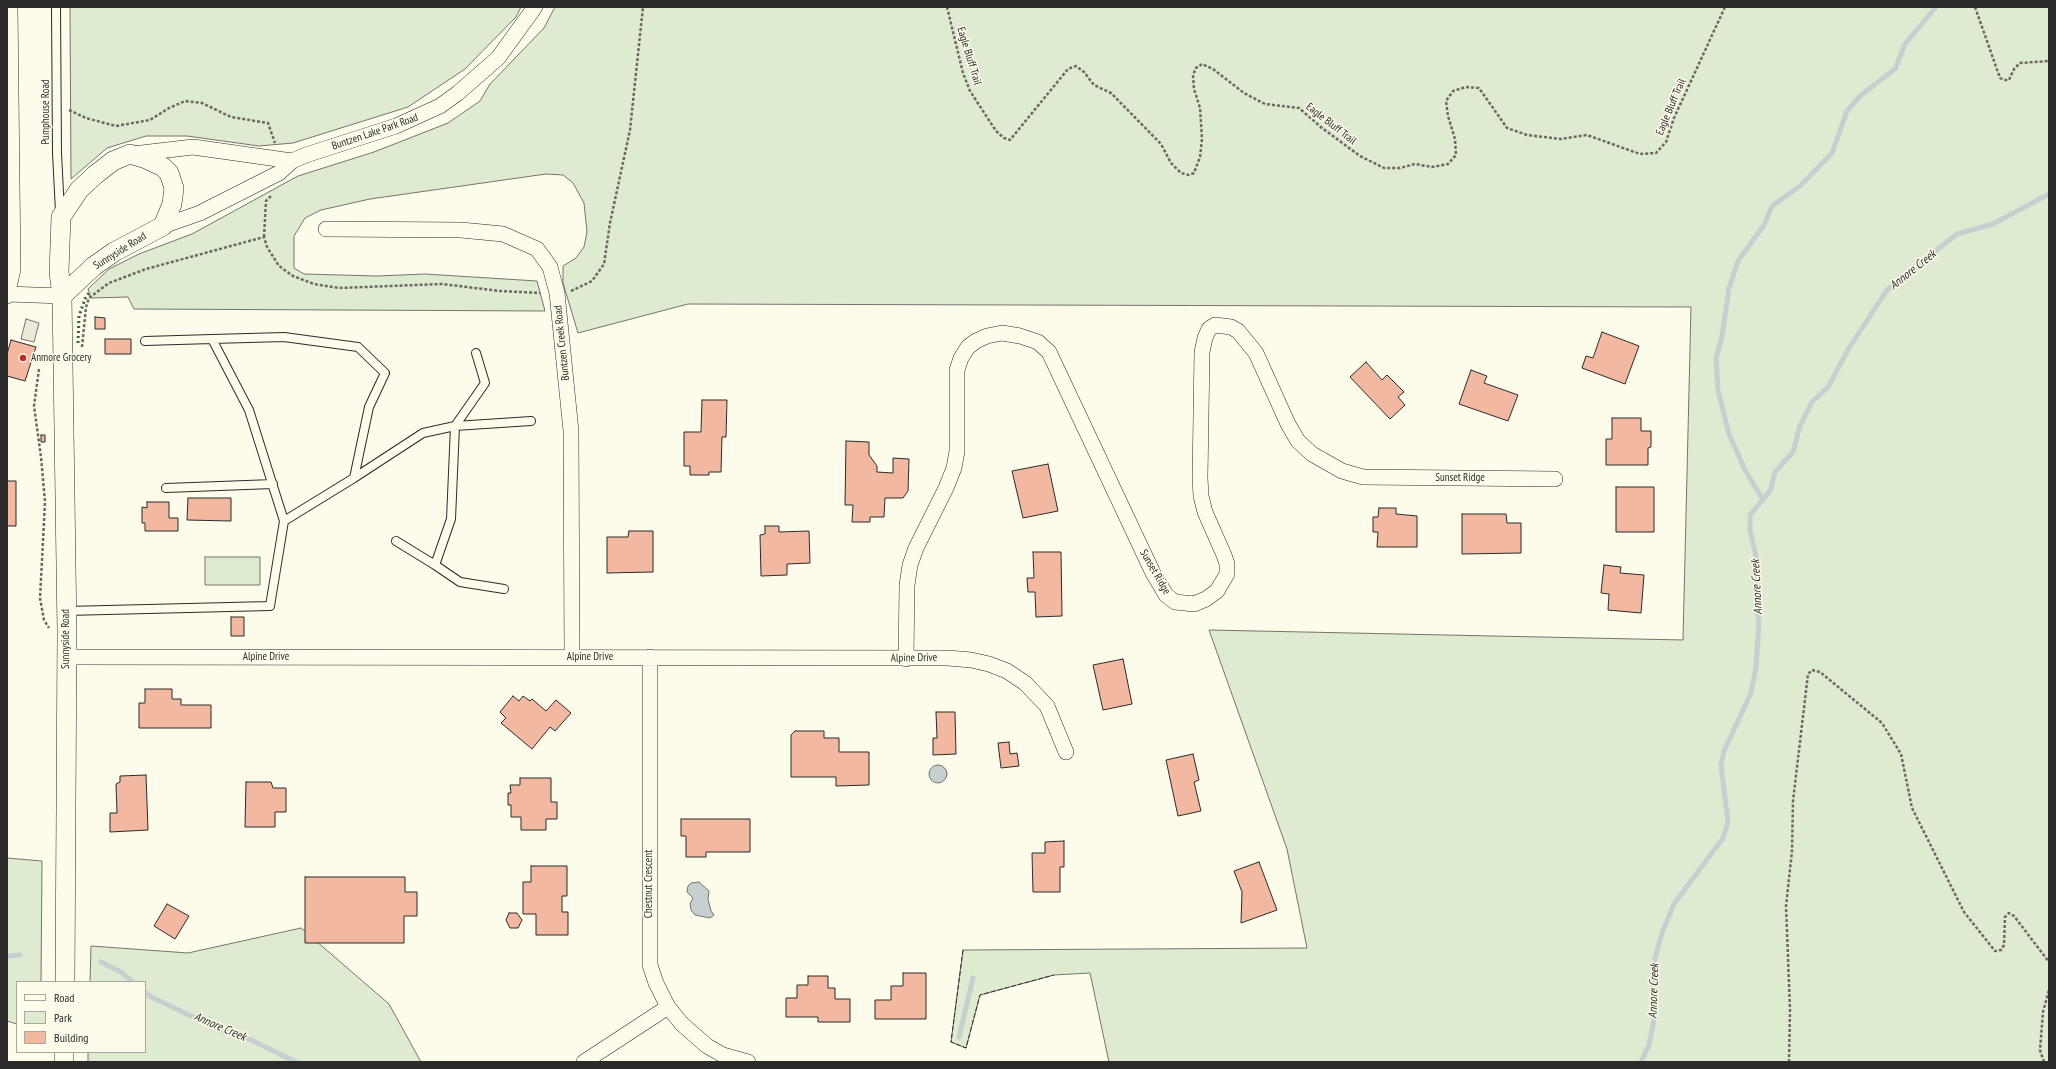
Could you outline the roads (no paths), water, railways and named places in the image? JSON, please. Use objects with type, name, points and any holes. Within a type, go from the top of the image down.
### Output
[{"type":"street","points":[[10,7],[13,269],[7,295],[62,296]]},
{"type":"street","name":"Buntzen Lake Park Road","points":[[163,226],[200,213],[279,173],[292,161],[306,155],[396,126],[440,106],[458,93],[498,58],[535,7]]},
{"type":"street","name":"Buntzen Lake Park Road","points":[[130,154],[193,147],[292,161]]},
{"type":"street","points":[[61,217],[80,190],[95,175],[113,161],[130,154],[155,162],[169,173],[174,188],[173,197],[171,208],[163,226]]},
{"type":"street","name":"Sunnyside Road","points":[[61,217],[59,272],[62,296],[67,657],[65,981]]},
{"type":"street","name":"Sunnyside Road","points":[[62,296],[94,266],[114,252],[163,226]]},
{"type":"street","name":"Buntzen Creek Road","points":[[326,229],[461,230],[503,234],[537,249],[550,267],[557,293],[571,431],[572,657]]},
{"type":"street","name":"Sunset Ridge","points":[[906,659],[907,585],[910,565],[916,548],[946,488],[954,468],[957,451],[957,370],[961,358],[968,347],[987,336],[1002,333],[1020,336],[1038,342],[1049,352],[1153,573],[1166,595],[1175,602],[1194,604],[1206,599],[1217,591],[1227,574],[1227,564],[1224,555],[1205,512],[1201,496],[1200,478],[1202,352],[1205,338],[1209,329],[1215,325],[1231,327],[1238,332],[1256,353],[1288,424],[1298,441],[1312,454],[1342,471],[1363,477],[1555,479]]},
{"type":"street","name":"Alpine Drive","points":[[67,657],[650,657],[948,658],[971,660],[1007,671],[1025,682],[1047,706],[1066,752]]},
{"type":"street","name":"Chestnut Crescent","points":[[650,657],[650,965],[656,983],[668,1007],[682,1024],[707,1046],[723,1055],[748,1062]]},
{"type":"street","points":[[584,1062],[668,1007]]},
{"type":"lane","name":"Pumphouse Road","points":[[56,7],[58,105],[57,153],[61,217]]},
{"type":"lane","points":[[145,342],[284,337],[358,347],[385,374],[369,407],[354,478]]},
{"type":"lane","points":[[66,611],[270,606],[284,521],[250,410],[212,339]]},
{"type":"lane","points":[[435,565],[451,519],[455,426],[485,383],[476,354]]},
{"type":"lane","points":[[284,521],[423,433],[455,426],[531,421]]},
{"type":"lane","points":[[166,488],[273,484]]},
{"type":"lane","points":[[396,541],[460,582],[504,589]]},
{"type":"waterway","points":[[1763,500],[1745,470],[1729,434],[1718,390],[1716,359],[1722,336],[1729,288],[1738,261],[1764,225],[1772,206],[1800,186],[1832,153],[1847,111],[1860,96],[1895,69],[1905,44],[1936,7]]},
{"type":"waterway","name":"Annore Creek","points":[[1641,1062],[1649,1045],[1655,1014],[1653,966],[1662,933],[1674,904],[1723,838],[1728,822],[1721,765],[1724,751],[1751,693],[1756,667],[1759,622],[1756,604],[1757,561],[1750,530],[1750,515],[1770,491],[1775,472],[1793,452],[1800,426],[1812,402],[1828,387],[1849,348],[1887,290],[1957,234],[1993,224],[2049,194]]},
{"type":"waterway","name":"Annore Creek","points":[[7,956],[20,955]]},
{"type":"waterway","name":"Annore Creek","points":[[101,962],[121,972],[132,981]]},
{"type":"waterway","points":[[959,1037],[973,978]]},
{"type":"waterway","name":"Annore Creek","points":[[146,993],[151,997],[223,1031],[245,1037],[296,1062]]},
{"type":"place","name":"Anmore Grocery","points":[[23,358]]}]
